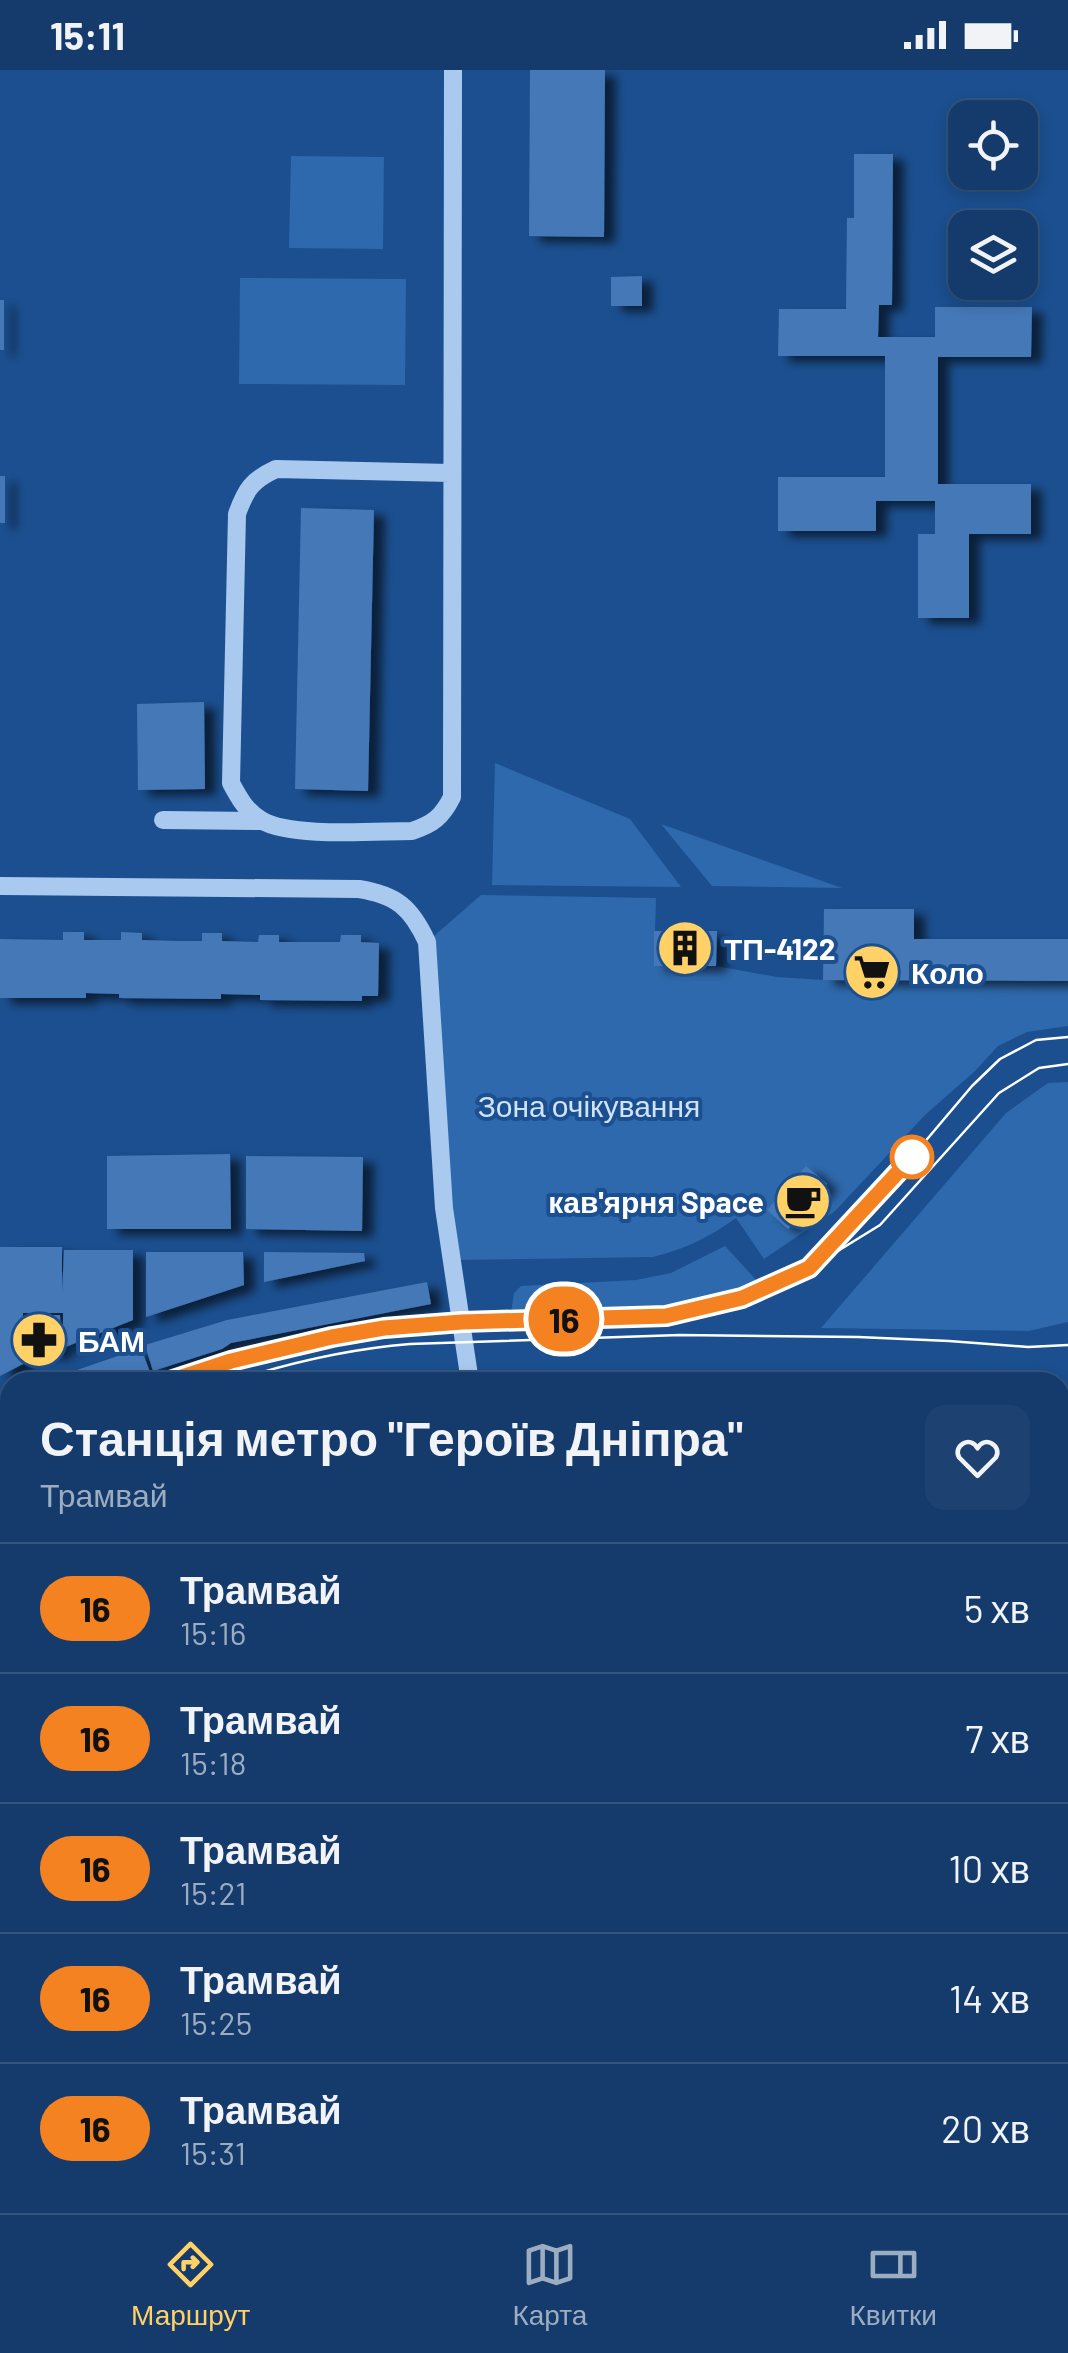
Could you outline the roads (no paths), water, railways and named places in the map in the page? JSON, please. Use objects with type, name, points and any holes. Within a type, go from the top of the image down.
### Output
[{"type":"lane","points":[[163,820],[262,821],[288,830],[412,831],[431,825],[452,797],[452,70]]},
{"type":"lane","points":[[262,821],[244,806],[232,783],[237,514],[244,493],[258,477],[276,469],[450,473]]},
{"type":"lane","points":[[0,886],[359,890],[382,893],[402,904],[417,920],[426,942],[444,1208],[469,1372]]},
{"type":"tram line","points":[[197,1372],[332,1337],[384,1328],[666,1316],[742,1298],[809,1268],[1000,1059],[1036,1040],[1068,1037]]},
{"type":"tram line","points":[[833,1254],[880,1225],[999,1093],[1039,1068],[1068,1064]]},
{"type":"tram line","name":"16","points":[[197,1372],[332,1337],[384,1328],[666,1316],[742,1298],[809,1268],[912,1157]]},
{"type":"tram line","points":[[264,1372],[364,1349],[410,1344],[680,1335],[858,1337],[1028,1347],[1068,1345]]},
{"type":"place","name":"ТП-4122","points":[[685,948]]},
{"type":"place","name":"Коло","points":[[872,972]]},
{"type":"place","name":"кав'ярня Space","points":[[803,1201]]},
{"type":"place","name":"БАМ","points":[[39,1340]]},
{"type":"park label","name":"Зона очікування","points":[[589,1105]]}]
